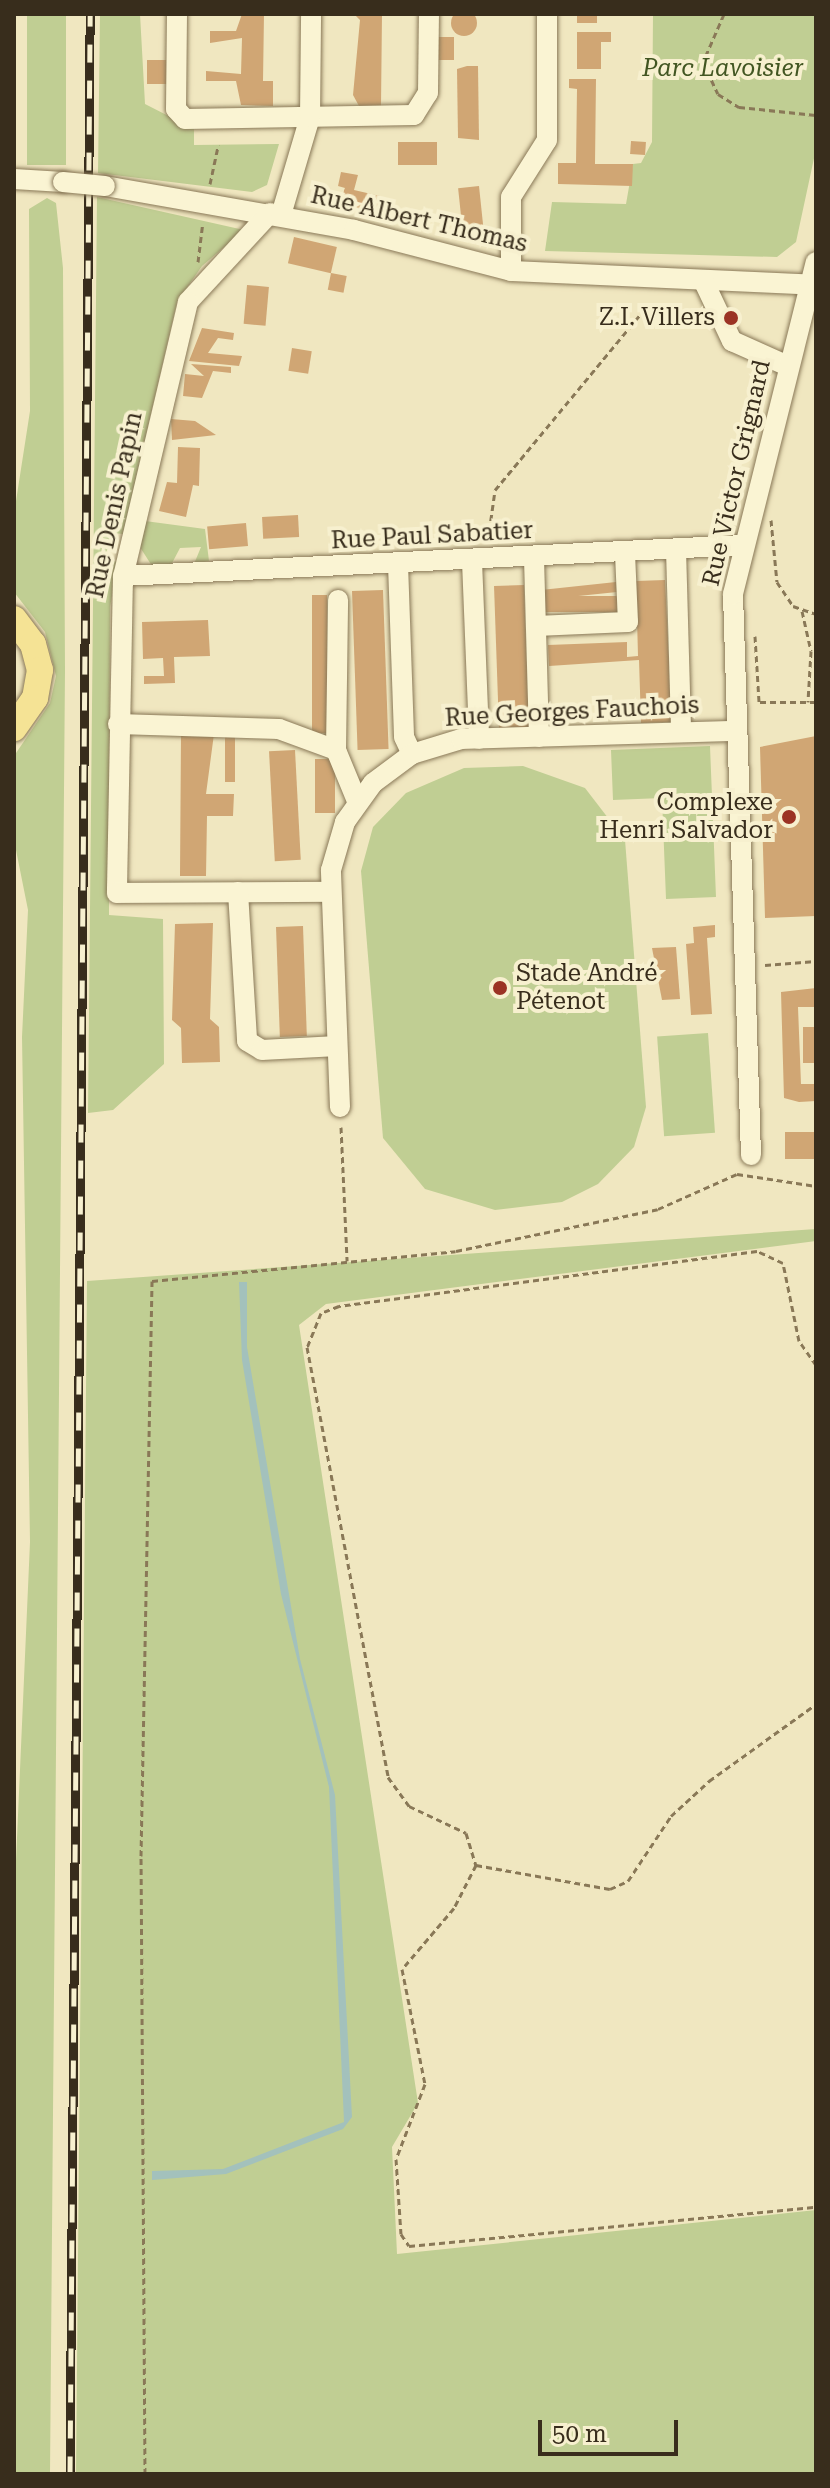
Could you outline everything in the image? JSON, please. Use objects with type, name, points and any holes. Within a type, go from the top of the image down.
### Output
[{"type":"main road","points":[[14,619],[33,644],[40,670],[16,728]]},
{"type":"street","points":[[177,14],[178,116],[310,117],[420,111],[428,93],[429,14]]},
{"type":"street","points":[[275,214],[310,117],[311,14]]},
{"type":"street","points":[[511,271],[511,197],[547,140],[547,14]]},
{"type":"street","name":"Rue Albert Thomas","points":[[21,179],[105,186],[275,214],[511,271],[813,284]]},
{"type":"street","name":"Rue Denis Papin","points":[[238,892],[117,893],[123,576],[185,311],[205,278],[275,214]]},
{"type":"street","name":"Rue Victor Grignard","points":[[751,1155],[732,621],[743,545],[788,366],[813,284],[816,262]]},
{"type":"street","points":[[703,280],[714,316],[732,341],[788,366]]},
{"type":"street","name":"Rue Paul Sabatier","points":[[123,576],[480,561],[743,545]]},
{"type":"street","points":[[676,549],[681,732]]},
{"type":"street","points":[[536,626],[628,622],[625,552]]},
{"type":"street","points":[[534,558],[539,737]]},
{"type":"street","points":[[479,739],[480,561]]},
{"type":"street","points":[[398,564],[404,737],[412,754]]},
{"type":"street","points":[[338,600],[336,750],[357,801]]},
{"type":"street","points":[[118,724],[258,725],[336,750]]},
{"type":"street","name":"Rue Georges Fauchois","points":[[340,1107],[330,892],[336,845],[357,801],[412,754],[479,739],[737,731]]},
{"type":"street","points":[[330,892],[238,892],[247,1041],[262,1050],[337,1046]]},
{"type":"path","points":[[724,14],[703,62],[718,94],[739,107],[816,115]]},
{"type":"path","points":[[816,198],[816,206]]},
{"type":"path","points":[[480,561],[495,490],[640,315]]},
{"type":"path","points":[[762,526],[764,513],[774,526],[777,582],[802,611],[811,651],[808,702]]},
{"type":"path","points":[[802,611],[816,614]]},
{"type":"path","points":[[752,633],[761,644],[759,702]]},
{"type":"path","points":[[736,704],[816,702]]},
{"type":"path","points":[[745,966],[816,961]]},
{"type":"path","points":[[340,1107],[347,1261]]},
{"type":"path","points":[[145,2474],[141,1856],[152,1281],[456,1251],[658,1209],[737,1174],[816,1186]]},
{"type":"path","points":[[816,1365],[799,1341],[783,1263],[757,1251],[339,1306],[310,1329],[307,1347],[388,1777],[409,1806],[466,1833],[476,1865],[454,1908],[402,1969],[425,2084],[396,2159],[401,2234],[409,2246],[816,2207]]},
{"type":"path","points":[[476,1865],[610,1889],[628,1881],[671,1816],[699,1790],[816,1704]]},
{"type":"green space","points":[[27,14],[66,14],[66,165],[27,165]]},
{"type":"green space","points":[[100,14],[140,14],[145,104],[194,129],[194,145],[279,144],[267,185],[252,192],[98,173]]},
{"type":"green space","name":"Parc Lavoisier","points":[[653,14],[816,14],[816,149],[796,242],[777,257],[545,251],[552,202],[626,204],[633,164],[641,163],[652,142]]},
{"type":"green space","points":[[97,197],[244,230],[202,266],[177,302],[123,534],[113,533],[104,559],[118,562],[110,607],[109,915],[163,919],[164,1064],[113,1110],[88,1113]]},
{"type":"green space","points":[[47,198],[56,203],[63,268],[65,671],[50,2474],[14,2474],[14,1906],[30,1542],[22,1037],[28,910],[14,840],[14,756],[50,703],[56,676],[45,632],[14,592],[14,514],[30,411],[29,209]]},
{"type":"green space","points":[[145,521],[205,529],[209,561],[194,564],[201,547],[180,548],[170,567],[152,566],[138,544]]},
{"type":"green space","points":[[710,746],[716,897],[666,899],[662,798],[613,800],[611,750]]},
{"type":"green space","points":[[523,766],[585,788],[625,840],[646,1107],[634,1147],[598,1184],[562,1202],[495,1210],[425,1189],[383,1138],[361,871],[373,827],[406,793],[464,768]]},
{"type":"green space","points":[[708,1033],[715,1133],[664,1136],[657,1037]]},
{"type":"green space","points":[[816,1229],[816,1241],[326,1304],[299,1325],[418,2103],[392,2147],[397,2254],[816,2210],[816,2474],[76,2474],[87,1281]]},
{"type":"water","points":[[239,1282],[247,1282],[247,1347],[300,1659],[335,1795],[352,2117],[343,2129],[226,2174],[152,2180],[152,2171],[223,2169],[344,2122],[329,1787],[281,1594],[242,1360]]},
{"type":"building","points":[[464,10],[473,14],[477,23],[473,32],[464,36],[455,32],[451,23],[455,14]]},
{"type":"building","points":[[242,14],[264,14],[263,81],[273,81],[273,106],[241,105],[236,81],[206,81],[206,71],[241,74],[242,38],[210,43],[210,31],[236,31]]},
{"type":"building","points":[[354,14],[382,14],[381,106],[359,106],[353,95],[360,20]]},
{"type":"building","points":[[577,14],[597,14],[597,23],[577,23]]},
{"type":"building","points":[[577,32],[611,32],[611,42],[601,42],[601,69],[577,69]]},
{"type":"building","points":[[438,37],[454,37],[454,60],[438,60]]},
{"type":"building","points":[[147,60],[172,60],[172,84],[147,84]]},
{"type":"building","points":[[478,66],[479,140],[458,138],[457,69]]},
{"type":"building","points":[[569,79],[596,79],[595,164],[633,164],[632,186],[558,184],[558,163],[576,163],[577,89],[569,88]]},
{"type":"building","points":[[631,141],[646,142],[645,155],[630,154]]},
{"type":"building","points":[[398,142],[437,142],[437,165],[398,165]]},
{"type":"building","points":[[341,172],[358,175],[354,190],[380,196],[377,217],[336,208],[345,188],[338,186]]},
{"type":"building","points":[[479,186],[483,227],[462,229],[458,188]]},
{"type":"building","points":[[294,237],[337,247],[331,273],[288,263]]},
{"type":"building","points":[[331,273],[347,276],[343,293],[328,290]]},
{"type":"building","points":[[247,285],[269,287],[266,326],[244,324]]},
{"type":"building","points":[[202,328],[234,333],[233,340],[218,338],[208,353],[242,356],[239,366],[189,361]]},
{"type":"building","points":[[292,348],[312,351],[308,374],[288,371]]},
{"type":"building","points":[[191,364],[231,367],[231,373],[213,371],[202,398],[183,396],[185,374],[204,376]]},
{"type":"building","points":[[171,419],[195,421],[216,435],[172,440]]},
{"type":"building","points":[[178,447],[200,448],[199,486],[193,485],[186,517],[159,511],[167,482],[177,483]]},
{"type":"building","points":[[298,515],[299,537],[263,539],[262,517]]},
{"type":"building","points":[[246,523],[248,546],[209,549],[207,526]]},
{"type":"building","points":[[665,580],[672,722],[641,723],[639,660],[549,666],[548,645],[627,642],[627,657],[638,656],[636,581]]},
{"type":"building","points":[[616,582],[617,592],[544,600],[543,590]]},
{"type":"building","points":[[524,585],[529,727],[499,728],[494,586]]},
{"type":"building","points":[[383,590],[389,749],[358,750],[352,591]]},
{"type":"building","points":[[312,595],[327,595],[327,733],[312,733]]},
{"type":"building","points":[[544,596],[617,596],[617,612],[544,612]]},
{"type":"building","points":[[208,620],[210,656],[174,657],[175,683],[144,684],[144,676],[164,676],[163,658],[143,659],[142,622]]},
{"type":"building","points":[[181,734],[214,734],[206,794],[234,794],[233,816],[207,816],[206,876],[180,876]]},
{"type":"building","name":"Complexe Henri Salvador","points":[[816,736],[816,916],[765,918],[760,747]]},
{"type":"building","points":[[225,737],[235,737],[235,782],[225,782]]},
{"type":"building","points":[[295,750],[301,860],[275,861],[269,751]]},
{"type":"building","points":[[315,759],[335,759],[335,813],[315,813]]},
{"type":"building","points":[[213,923],[210,1019],[219,1027],[220,1062],[182,1063],[181,1028],[172,1020],[175,924]]},
{"type":"building","points":[[715,925],[715,937],[707,938],[712,1014],[691,1015],[686,944],[694,943],[693,927]]},
{"type":"building","points":[[303,926],[307,1036],[280,1037],[276,927]]},
{"type":"building","points":[[676,947],[680,999],[662,1000],[652,948]]},
{"type":"building","points":[[816,988],[816,1007],[798,1007],[801,1084],[816,1084],[816,1101],[799,1102],[784,1098],[781,992]]},
{"type":"building","points":[[803,1027],[816,1027],[816,1063],[803,1063]]},
{"type":"building","points":[[785,1132],[816,1132],[816,1159],[785,1159]]},
{"type":"railway","points":[[70,2474],[90,14]]},
{"type":"place","name":"Z.I. Villers","points":[[731,318]]},
{"type":"place","name":"Complexe Henri Salvador","points":[[789,817]]},
{"type":"place","name":"Stade André Pétenot","points":[[500,988]]}]
